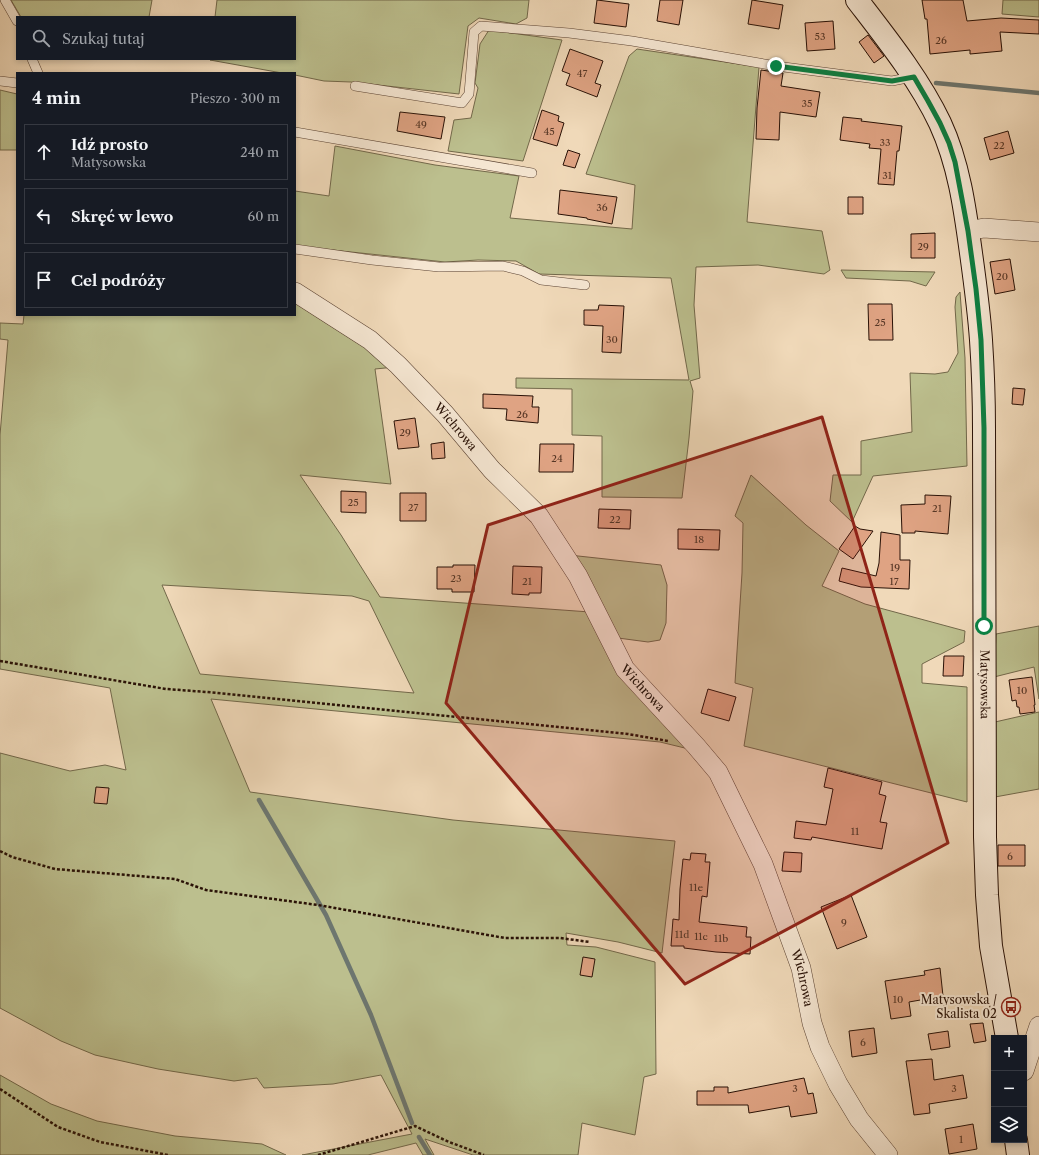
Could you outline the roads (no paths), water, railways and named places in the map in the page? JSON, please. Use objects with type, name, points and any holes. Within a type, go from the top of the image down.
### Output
[{"type":"street","name":"Matysowska","points":[[858,0],[914,77],[940,123],[949,143],[955,162],[968,231],[976,289],[981,340],[983,384],[986,883],[991,946],[1006,1035]]},
{"type":"street","points":[[968,231],[984,228],[1039,232]]},
{"type":"street","name":"Wichrowa","points":[[296,293],[370,340],[398,365],[444,414],[492,470],[538,516],[578,576],[626,669],[718,772],[763,864],[801,968],[812,1023],[820,1047],[838,1084],[859,1119],[888,1155]]},
{"type":"street","points":[[1027,1062],[1039,1026]]},
{"type":"lane","points":[[5,0],[16,19]]},
{"type":"lane","points":[[355,86],[462,103],[469,94],[474,32],[481,26],[569,33],[632,41],[776,66],[892,81],[914,77]]},
{"type":"lane","points":[[32,60],[38,72]]},
{"type":"lane","points":[[0,81],[16,83]]},
{"type":"lane","points":[[296,132],[532,173]]},
{"type":"lane","points":[[296,249],[372,260],[439,267],[503,266],[524,271],[541,280],[585,285]]},
{"type":"waterway","points":[[936,83],[1039,93]]},
{"type":"waterway","points":[[259,800],[326,915],[371,1015],[412,1123]]},
{"type":"waterway","points":[[419,1137],[430,1155]]},
{"type":"place","name":"Matysowska / Skalista 02","points":[[1011,1007]]}]
